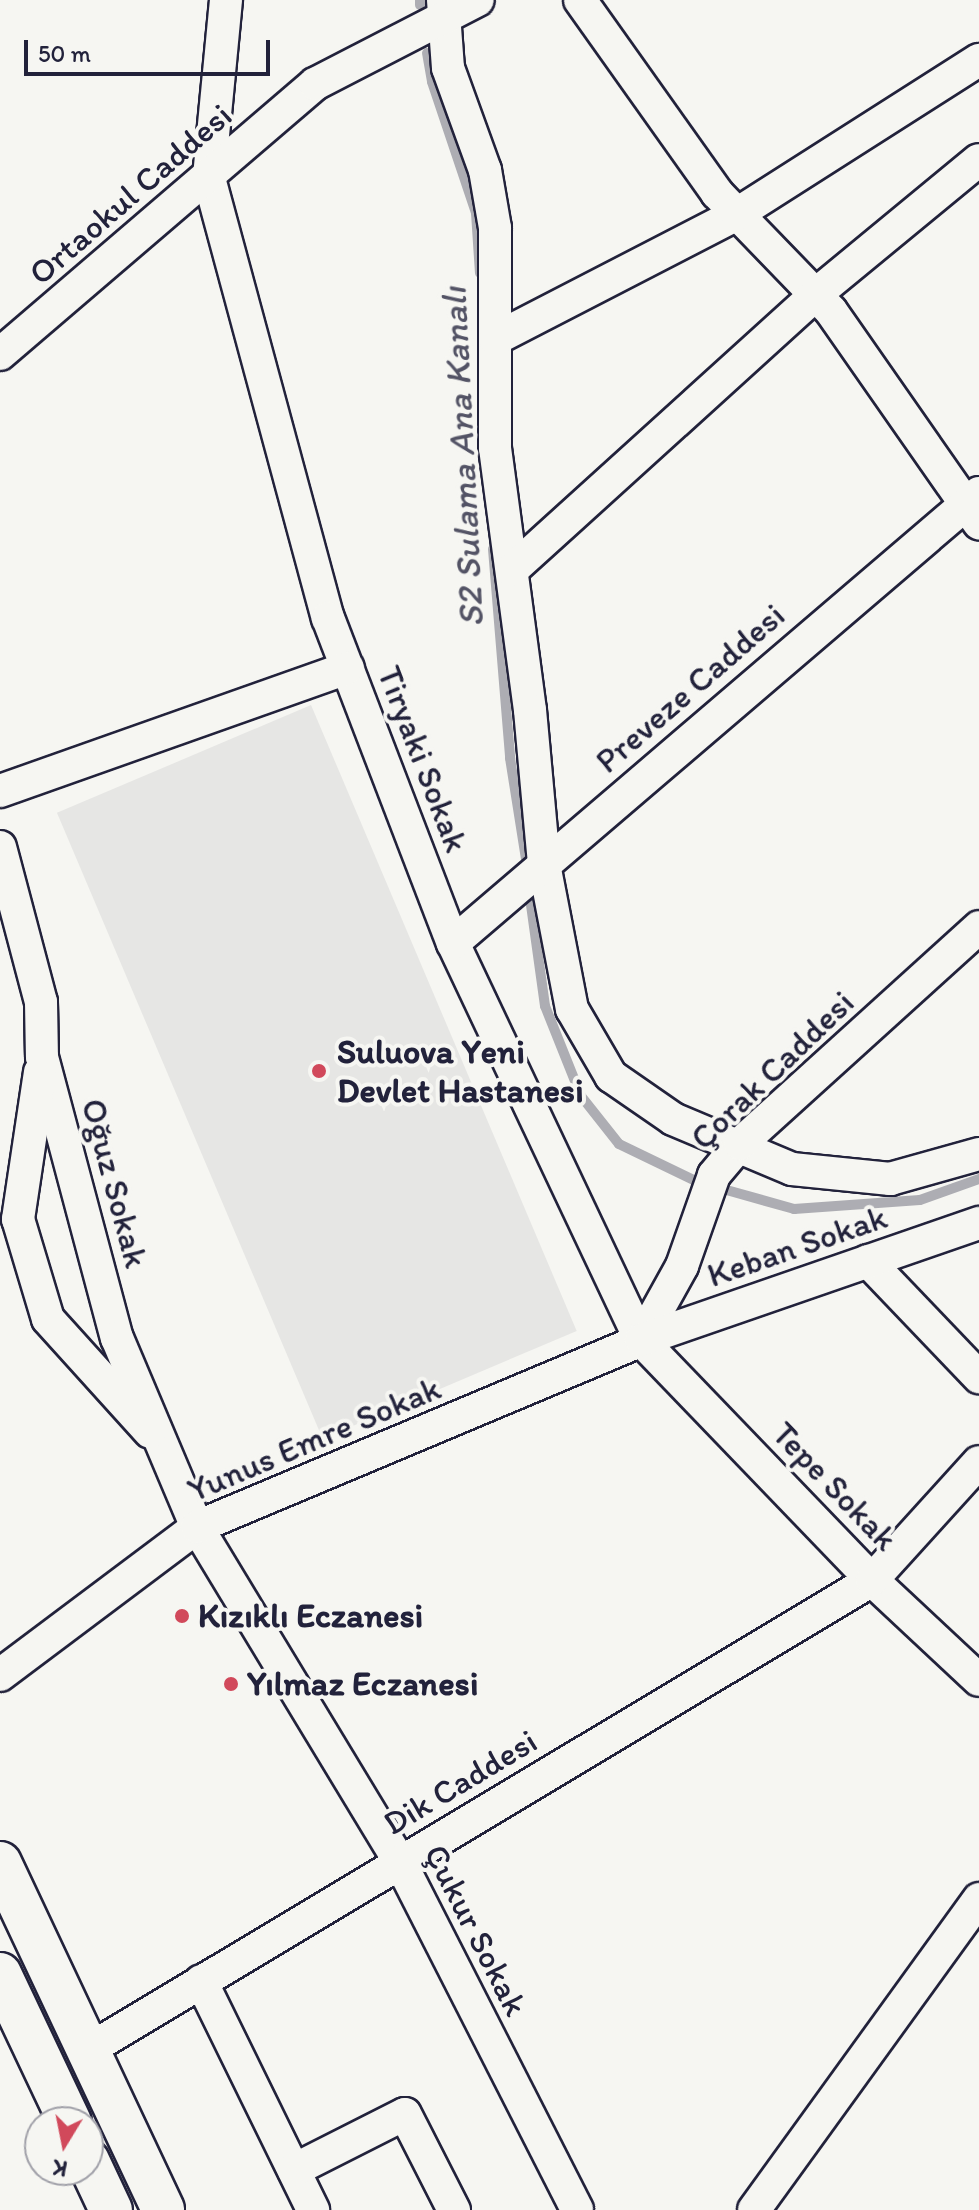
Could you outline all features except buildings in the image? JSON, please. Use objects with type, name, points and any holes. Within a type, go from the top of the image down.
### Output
[{"type":"main road","points":[[0,1863],[163,2210]]},
{"type":"main road","points":[[0,1974],[62,2106]]},
{"type":"main road","points":[[100,2186],[111,2210]]},
{"type":"street","points":[[209,178],[226,0]]},
{"type":"street","name":"Ortaokul Caddesi","points":[[0,354],[315,84],[443,9],[478,0]]},
{"type":"street","points":[[580,0],[737,214],[815,295],[975,506]]},
{"type":"street","points":[[443,9],[448,68],[485,170],[495,228],[495,448],[512,570],[544,864],[572,1009],[611,1076],[673,1119],[740,1144],[792,1169],[890,1179],[979,1154]]},
{"type":"street","points":[[495,339],[737,214],[979,60]]},
{"type":"street","points":[[512,570],[815,295],[979,160]]},
{"type":"street","name":"Tiryaki Sokak","points":[[209,178],[328,618],[453,943],[641,1340]]},
{"type":"street","name":"Preveze Caddesi","points":[[453,943],[975,506]]},
{"type":"street","points":[[0,791],[348,668]]},
{"type":"street","name":"Oğuz Sokak","points":[[0,847],[41,1002],[42,1057],[117,1338],[197,1527]]},
{"type":"street","name":"Çorak Caddesi","points":[[641,1340],[682,1266],[714,1175],[740,1144],[979,927]]},
{"type":"street","points":[[42,1057],[18,1219],[48,1319],[96,1378],[162,1445]]},
{"type":"street","name":"Keban Sokak","points":[[641,1340],[979,1223]]},
{"type":"street","points":[[868,1261],[979,1377]]},
{"type":"street","name":"Yunus Emre Sokak","points":[[0,1675],[197,1527],[641,1340]]},
{"type":"street","name":"Tepe Sokak","points":[[641,1340],[872,1580],[979,1680]]},
{"type":"street","name":"Dik Caddesi","points":[[88,2050],[872,1580],[979,1462]]},
{"type":"street","name":"Çukur Sokak","points":[[197,1527],[400,1862],[577,2210]]},
{"type":"street","points":[[754,2210],[979,1899]]},
{"type":"street","points":[[201,1981],[313,2210]]},
{"type":"street","points":[[294,2170],[405,2114],[454,2210]]},
{"type":"shaded area","name":"Suluova Yeni Devlet Hastanesi","points":[[311,705],[577,1331],[323,1439],[57,813]]},
{"type":"waterway","name":"S2 Sulama Ana Kanalı","points":[[420,0],[420,5]]},
{"type":"waterway","name":"S2 Sulama Ana Kanalı","points":[[427,53],[432,82],[476,213],[480,273]]},
{"type":"waterway","name":"S2 Sulama Ana Kanalı","points":[[493,549],[510,758],[527,865]]},
{"type":"waterway","name":"S2 Sulama Ana Kanalı","points":[[531,905],[545,1006],[581,1096],[619,1144],[702,1184]]},
{"type":"waterway","name":"S2 Sulama Ana Kanalı","points":[[723,1189],[794,1209],[920,1200],[979,1179]]},
{"type":"place","name":"Suluova Yeni Devlet Hastanesi","points":[[319,1071]]},
{"type":"place","name":"Kızıklı Eczanesi","points":[[182,1616]]},
{"type":"place","name":"Yılmaz Eczanesi","points":[[231,1684]]}]
